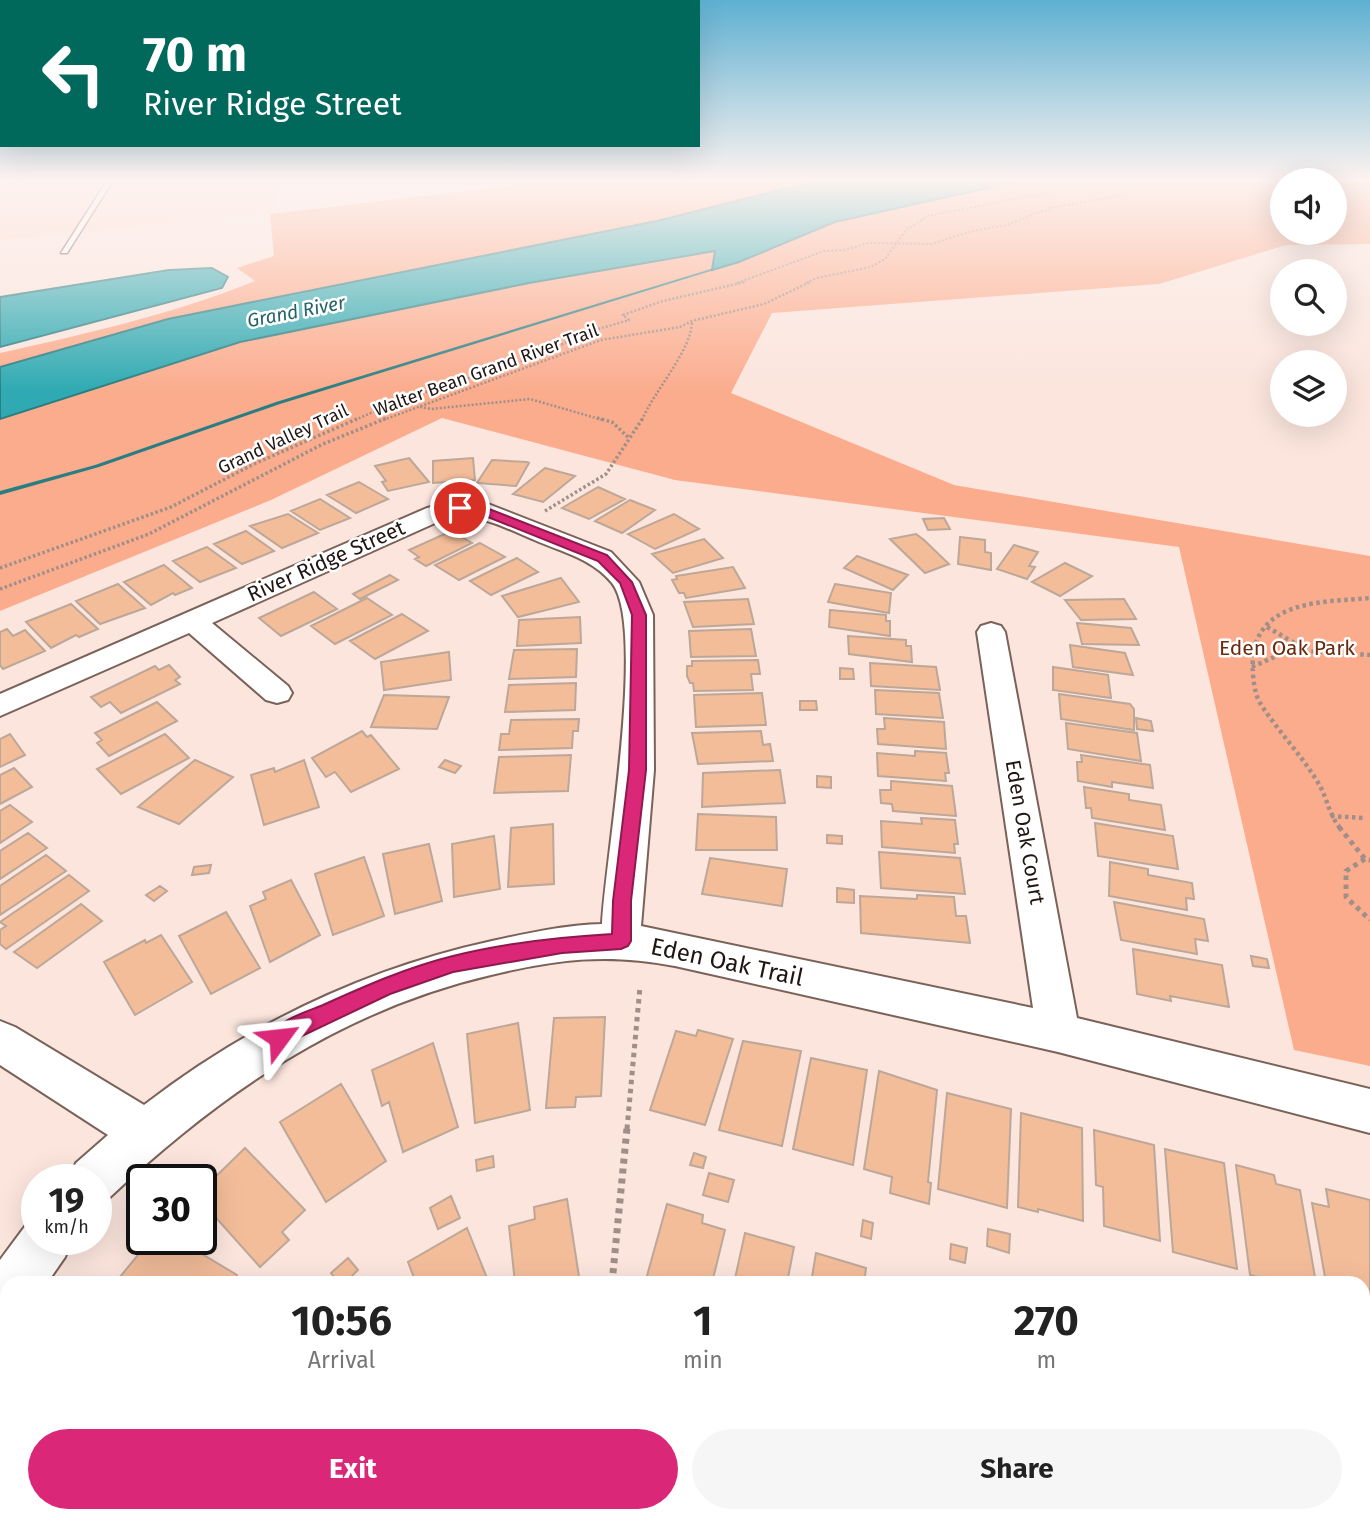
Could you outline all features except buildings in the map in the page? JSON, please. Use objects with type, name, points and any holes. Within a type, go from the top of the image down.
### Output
[{"type":"street","name":"River Ridge Street","points":[[0,706],[436,513],[460,508],[480,509],[603,558],[626,582],[639,615],[638,770],[622,901],[621,941]]},
{"type":"street","points":[[192,621],[277,693]]},
{"type":"street","name":"Eden Oak Court","points":[[991,632],[1058,1033]]},
{"type":"street","name":"Eden Oak Trail","points":[[110,1164],[144,1131],[214,1079],[301,1024],[384,987],[453,964],[562,945],[621,941],[675,949],[1058,1033],[1370,1111]]},
{"type":"street","points":[[0,1041],[144,1131]]},
{"type":"street","points":[[20,1276],[35,1255]]},
{"type":"path","name":"Grand Valley Trail","points":[[0,568],[172,506],[254,464],[398,401],[537,356],[588,332],[629,320],[623,315],[663,301],[756,279],[779,267],[824,251],[847,249]]},
{"type":"path","name":"Walter Bean Grand River Trail","points":[[0,589],[149,534],[323,444],[420,407],[441,396],[601,340],[653,334],[692,321],[764,304],[817,278],[871,267],[885,259],[891,249]]},
{"type":"path","points":[[521,526],[606,474],[692,335],[692,321]]},
{"type":"path","points":[[420,407],[431,409],[507,399],[530,399],[612,422],[629,438]]},
{"type":"path","points":[[1370,598],[1299,604],[1273,618],[1255,641],[1252,667],[1258,700],[1319,783],[1330,816],[1367,860],[1346,871],[1346,897],[1370,920]]},
{"type":"path","points":[[1266,627],[1304,649]]},
{"type":"path","points":[[1252,667],[1290,650],[1370,655]]},
{"type":"path","points":[[1330,816],[1363,818]]},
{"type":"path","points":[[613,1276],[640,987]]},
{"type":"green space","points":[[273,249],[517,249],[168,319],[0,367],[0,353],[161,313],[255,281],[237,268],[274,256]]},
{"type":"green space","name":"Eden Oak Park","points":[[770,249],[1273,249],[1159,284],[772,313],[731,393],[954,485],[1370,556],[1370,1066],[1294,1050],[1179,547],[675,480],[442,418],[271,500],[0,611],[0,419],[240,342],[529,283],[716,251],[712,269],[739,262]]},
{"type":"water","name":"Grand River","points":[[517,249],[770,249],[712,270],[715,251],[529,283],[240,342],[0,419],[0,367],[168,319]]},
{"type":"water","points":[[212,268],[228,277],[222,288],[0,347],[0,297],[169,270]]},
{"type":"waterway","points":[[0,493],[97,466],[278,403],[712,270]]},
{"type":"route","points":[[279,1038],[301,1024],[384,987],[453,964],[536,948],[588,941],[621,941],[622,901],[638,770],[639,615],[626,582],[603,558],[480,509],[460,508]]}]
